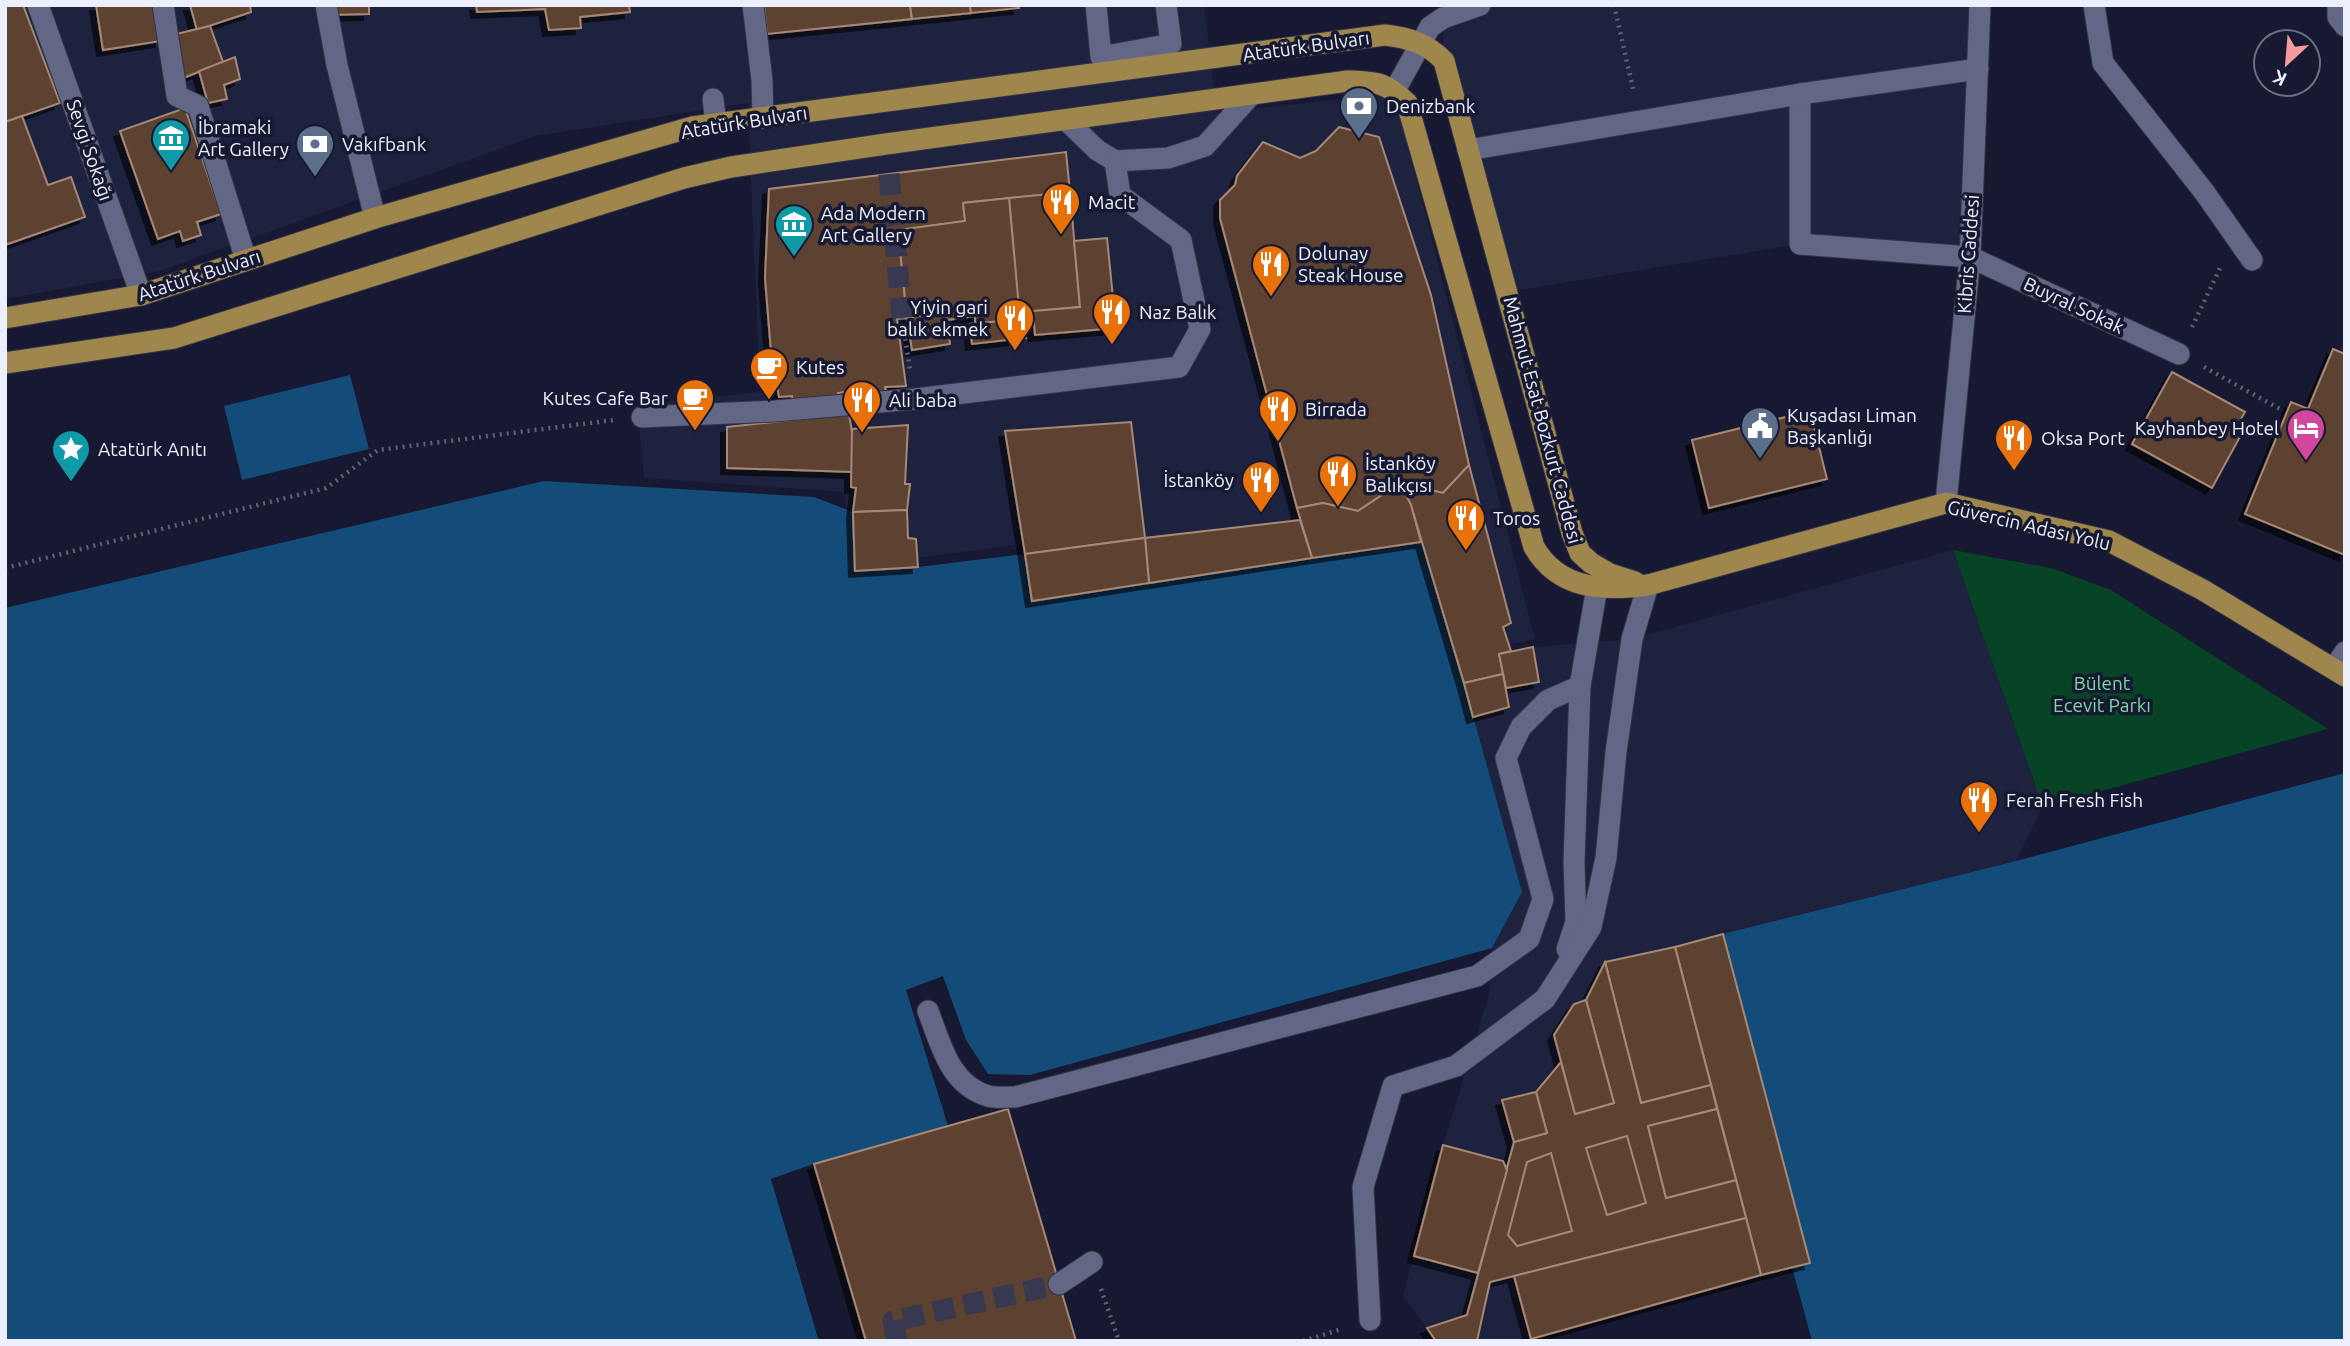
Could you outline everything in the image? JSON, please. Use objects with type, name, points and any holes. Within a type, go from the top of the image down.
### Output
[{"type":"main road","name":"Atatürk Bulvarı","points":[[5,318],[141,295],[375,218],[692,127],[1385,35],[1408,38],[1420,43]]},
{"type":"main road","name":"Mahmut Esat Bozkurt Caddesi","points":[[1420,43],[1434,50],[1444,61],[1572,533],[1580,553],[1609,574],[1648,585]]},
{"type":"main road","points":[[5,363],[174,338],[684,178],[744,165],[1348,81],[1380,82],[1395,90]]},
{"type":"main road","name":"Mahmut Esat Bozkurt Caddesi","points":[[1395,90],[1407,103],[1534,547],[1544,564],[1565,578],[1615,589],[1648,585]]},
{"type":"main road","name":"Güvercin Adası Yolu","points":[[1648,585],[1946,503],[2109,541],[2341,666]]},
{"type":"street","name":"Sevgi Sokağı","points":[[38,5],[141,295]]},
{"type":"street","points":[[163,5],[177,96],[198,106],[246,260]]},
{"type":"street","points":[[327,5],[337,65],[375,218]]},
{"type":"street","points":[[753,5],[762,80],[763,118]]},
{"type":"street","points":[[1096,5],[1101,57],[1171,44],[1166,5]]},
{"type":"street","points":[[1395,90],[1430,27],[1443,18],[1480,5]]},
{"type":"street","name":"Kibris Caddesi","points":[[1946,503],[1969,257],[1980,5]]},
{"type":"street","points":[[2094,5],[2102,63],[2204,193],[2252,260]]},
{"type":"street","points":[[1468,150],[1800,94],[1978,69]]},
{"type":"street","points":[[1800,94],[1800,244],[1969,257]]},
{"type":"street","points":[[1066,120],[1097,150],[1115,161],[1168,158],[1205,146],[1250,96]]},
{"type":"street","points":[[713,99],[716,124]]},
{"type":"street","points":[[642,417],[775,411],[915,399],[1179,367],[1200,329],[1181,240],[1120,195],[1115,161]]},
{"type":"street","name":"Buyral Sokak","points":[[1969,257],[2179,354]]},
{"type":"street","points":[[1370,1320],[1363,1188],[1393,1086],[1456,1066],[1545,999],[1591,927],[1606,858],[1616,752],[1632,639],[1648,585]]},
{"type":"street","points":[[1556,982],[1576,922],[1574,863],[1580,686],[1597,587]]},
{"type":"street","points":[[928,1011],[950,1069],[968,1086],[989,1097],[1015,1097],[1477,976],[1529,939],[1543,899],[1506,758],[1521,727],[1548,700],[1580,686]]},
{"type":"street","points":[[1059,1284],[1092,1262]]},
{"type":"path","points":[[1614,5],[1640,121]]},
{"type":"path","points":[[2252,260],[2218,248],[2221,269],[2179,354],[2280,409]]},
{"type":"path","points":[[902,318],[915,399]]},
{"type":"path","points":[[5,568],[326,488],[378,450],[529,429],[642,417]]},
{"type":"path","points":[[1092,1262],[1119,1341]]},
{"type":"path","points":[[1303,1341],[1370,1320]]},
{"type":"shaded area","points":[[5,5],[1204,5],[1217,113],[1394,93],[1535,639],[1466,654],[1428,537],[1415,535],[1038,593],[1032,543],[861,565],[843,492],[644,478],[637,405],[760,392],[748,103],[536,136],[160,271],[5,299]]},
{"type":"shaded area","points":[[1480,5],[1980,5],[1970,257],[1800,244],[1508,292],[1444,61],[1443,18]]},
{"type":"shaded area","points":[[350,375],[369,449],[242,480],[224,406]]},
{"type":"shaded area","points":[[544,481],[814,497],[853,512],[855,571],[918,567],[1025,554],[1084,592],[1421,542],[1464,683],[1522,892],[1492,948],[1030,1075],[988,1074],[966,1040],[943,976],[906,990],[948,1126],[771,1179],[819,1341],[5,1341],[5,608]]},
{"type":"shaded area","points":[[1953,550],[2043,807],[2016,861],[1723,935],[1810,1263],[1526,1341],[1436,1341],[1403,1295],[1443,1145],[1490,991],[1492,948],[1522,892],[1464,683],[1502,674],[1499,654],[1533,647],[1632,639]]},
{"type":"shaded area","points":[[2345,773],[2345,1341],[1812,1341],[1792,1267],[1810,1262],[1723,934],[2016,861]]},
{"type":"green space","name":"Bülent Ecevit Parkı","points":[[1953,550],[2051,568],[2111,590],[2328,729],[2043,807]]},
{"type":"pier","points":[[814,1164],[815,1167],[775,1181],[823,1341],[819,1341],[771,1179]]},
{"type":"building","points":[[5,5],[23,5],[60,103],[5,122]]},
{"type":"building","points":[[96,5],[155,5],[161,41],[103,50]]},
{"type":"building","points":[[190,5],[250,5],[251,12],[197,30]]},
{"type":"building","points":[[330,5],[369,5],[369,14],[331,15]]},
{"type":"building","points":[[476,5],[629,5],[630,12],[580,17],[581,28],[549,30],[545,9],[477,12]]},
{"type":"building","points":[[764,5],[910,5],[912,19],[767,34]]},
{"type":"building","points":[[910,5],[970,5],[971,13],[912,19]]},
{"type":"building","points":[[970,5],[1018,5],[1019,8],[971,13]]},
{"type":"building","points":[[210,26],[223,62],[181,79],[172,35]]},
{"type":"building","points":[[235,57],[240,79],[224,85],[227,99],[208,103],[199,71]]},
{"type":"building","name":"İbramaki Art Gallery","points":[[185,108],[221,214],[197,222],[201,235],[183,241],[180,231],[158,239],[120,131]]},
{"type":"building","points":[[22,116],[48,185],[71,177],[85,217],[5,245],[5,122]]},
{"type":"building","points":[[1339,127],[1379,137],[1431,295],[1469,465],[1443,493],[1400,483],[1358,511],[1323,503],[1297,508],[1220,218],[1220,200],[1235,185],[1237,176],[1263,142],[1300,158],[1316,151]]},
{"type":"building","points":[[1066,152],[1070,192],[963,203],[965,221],[898,230],[907,318],[897,319],[906,386],[885,387],[887,396],[858,400],[856,390],[838,393],[839,400],[794,405],[792,396],[779,397],[771,352],[765,278],[769,189]]},
{"type":"building","points":[[1070,192],[1080,307],[1019,313],[1009,198]]},
{"type":"building","points":[[1009,198],[1020,319],[975,324],[975,316],[947,320],[946,312],[907,318],[898,230],[965,221],[963,203]]},
{"type":"building","points":[[1107,238],[1116,328],[1035,335],[1033,311],[1080,307],[1074,241]]},
{"type":"building","points":[[946,312],[950,344],[912,350],[907,318]]},
{"type":"building","points":[[1023,319],[1026,338],[972,344],[970,324]]},
{"type":"building","name":"Kayhanbey Hotel","points":[[2333,349],[2345,354],[2345,555],[2245,514],[2291,402],[2308,409]]},
{"type":"building","points":[[2172,372],[2245,412],[2234,431],[2241,435],[2212,488],[2132,444]]},
{"type":"building","name":"Kuşadası Liman Başkanlığı","points":[[1810,411],[1827,479],[1709,508],[1692,440]]},
{"type":"building","points":[[849,414],[852,472],[727,468],[727,427]]},
{"type":"building","points":[[1131,422],[1145,538],[1025,554],[1005,431]]},
{"type":"building","points":[[908,425],[905,484],[910,484],[907,510],[853,512],[856,488],[851,487],[852,429]]},
{"type":"building","points":[[1469,465],[1511,623],[1503,627],[1511,651],[1499,654],[1503,674],[1464,683],[1411,505],[1400,483],[1443,493]]},
{"type":"building","points":[[1400,483],[1411,505],[1421,542],[1312,558],[1297,508],[1323,503],[1358,511]]},
{"type":"building","points":[[907,510],[908,538],[916,539],[918,567],[855,571],[853,512]]},
{"type":"building","points":[[1300,520],[1312,558],[1149,583],[1145,538]]},
{"type":"building","points":[[1145,538],[1149,583],[1032,601],[1025,554]]},
{"type":"building","points":[[1533,647],[1539,682],[1506,688],[1499,654]]},
{"type":"building","points":[[1503,674],[1509,707],[1473,717],[1464,683]]},
{"type":"building","points":[[1723,934],[1810,1263],[1761,1275],[1675,947]]},
{"type":"building","points":[[1675,947],[1711,1085],[1641,1103],[1605,962]]},
{"type":"building","points":[[1605,962],[1641,1103],[1711,1085],[1717,1109],[1648,1126],[1666,1198],[1736,1180],[1746,1218],[1490,1282],[1477,1341],[1436,1341],[1427,1328],[1467,1315],[1514,1142],[1547,1133],[1536,1092],[1561,1062],[1575,1114],[1614,1103],[1586,1000]]},
{"type":"building","points":[[1586,1000],[1614,1103],[1575,1114],[1554,1035],[1574,1004]]},
{"type":"building","points":[[1536,1092],[1547,1133],[1514,1142],[1502,1100]]},
{"type":"building","points":[[1008,1109],[1076,1341],[866,1341],[814,1164]]},
{"type":"building","points":[[1717,1109],[1736,1180],[1666,1198],[1648,1126]]},
{"type":"building","points":[[1627,1136],[1646,1203],[1607,1215],[1586,1148]]},
{"type":"building","points":[[1443,1145],[1503,1161],[1507,1170],[1478,1273],[1414,1256]]},
{"type":"building","points":[[1551,1153],[1572,1231],[1517,1246],[1508,1235],[1527,1162]]},
{"type":"building","points":[[1746,1218],[1761,1275],[1531,1339],[1514,1276]]},
{"type":"tunnel","points":[[889,174],[902,318]]},
{"type":"tunnel","points":[[897,1341],[893,1321],[1059,1284]]},
{"type":"place","name":"Denizbank","points":[[1359,140]]},
{"type":"place","name":"İbramaki Art Gallery","points":[[171,172]]},
{"type":"place","name":"Vakıfbank","points":[[315,178]]},
{"type":"place","name":"Macit","points":[[1061,236]]},
{"type":"place","name":"Ada Modern Art Gallery","points":[[794,258]]},
{"type":"place","name":"Dolunay Steak House","points":[[1271,298]]},
{"type":"place","name":"Naz Balık","points":[[1112,346]]},
{"type":"place","name":"Yiyin gari balık ekmek","points":[[1015,352]]},
{"type":"place","name":"Kutes","points":[[769,401]]},
{"type":"place","name":"Kutes Cafe Bar","points":[[695,432]]},
{"type":"place","name":"Ali baba","points":[[862,434]]},
{"type":"place","name":"Birrada","points":[[1278,443]]},
{"type":"place","name":"Kuşadası Liman Başkanlığı","points":[[1760,460]]},
{"type":"place","name":"Kayhanbey Hotel","points":[[2306,462]]},
{"type":"place","name":"Oksa Port","points":[[2014,472]]},
{"type":"place","name":"Atatürk Anıtı","points":[[71,483]]},
{"type":"place","name":"İstanköy Balıkçısı","points":[[1338,508]]},
{"type":"place","name":"İstanköy","points":[[1261,514]]},
{"type":"place","name":"Toros","points":[[1466,552]]},
{"type":"place","name":"Ferah Fresh Fish","points":[[1979,834]]}]
